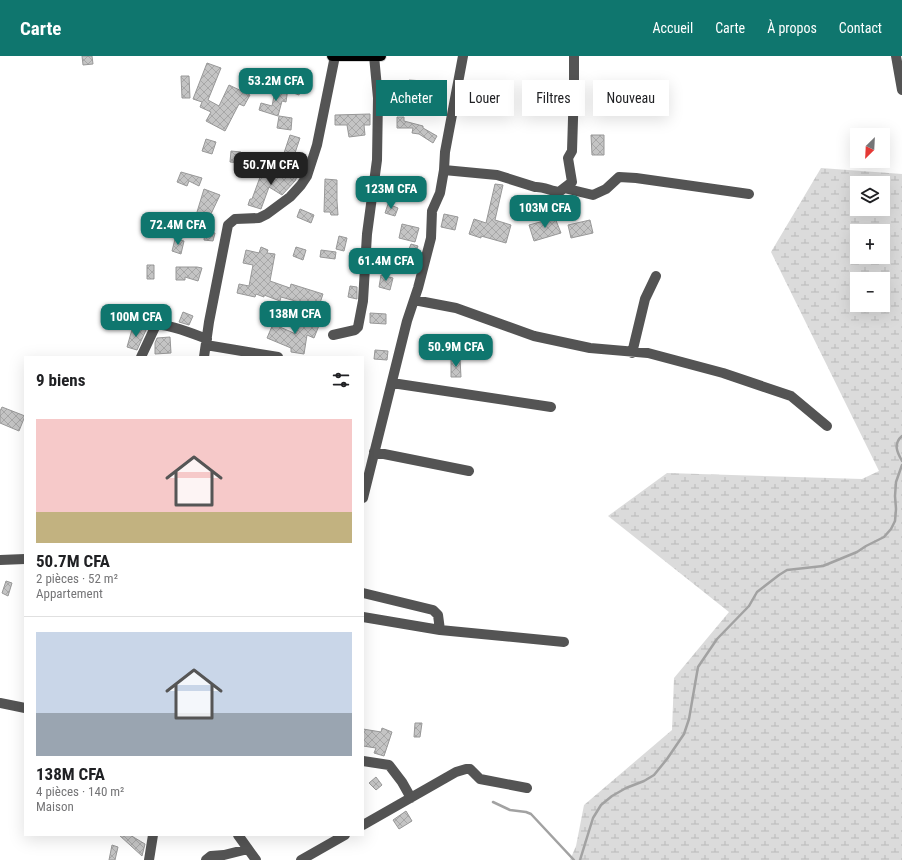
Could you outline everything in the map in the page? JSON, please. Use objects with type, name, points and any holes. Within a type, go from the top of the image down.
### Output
[{"type":"main road","points":[[334,56],[381,56]]},
{"type":"street","points":[[204,356],[228,226],[235,219],[258,218],[267,214],[290,197],[307,176],[317,145],[334,56]]},
{"type":"street","points":[[333,335],[355,330],[358,327],[363,301],[367,234],[377,160],[378,98],[369,56]]},
{"type":"street","points":[[364,494],[407,321],[431,238],[432,211],[440,193],[445,152],[463,56]]},
{"type":"street","points":[[444,170],[497,175],[535,186],[540,186],[547,190],[559,192],[572,182],[568,158],[572,151],[574,56]]},
{"type":"street","points":[[896,56],[902,90]]},
{"type":"street","points":[[564,188],[593,195],[606,189],[620,177],[749,194]]},
{"type":"street","points":[[632,353],[645,299],[656,276]]},
{"type":"street","points":[[414,300],[456,308],[534,336],[590,348],[632,353],[648,353],[723,373],[790,396],[827,426]]},
{"type":"street","points":[[141,356],[156,325],[159,324],[206,342],[273,356]]},
{"type":"street","points":[[392,383],[551,407]]},
{"type":"street","points":[[374,452],[469,471]]},
{"type":"street","points":[[0,560],[24,559]]},
{"type":"street","points":[[364,593],[433,610],[438,615],[440,630]]},
{"type":"street","points":[[364,617],[440,630],[564,642]]},
{"type":"street","points":[[0,703],[24,708]]},
{"type":"street","points":[[364,761],[389,765],[402,782],[411,798]]},
{"type":"street","points":[[364,824],[456,772],[466,769],[470,770],[480,779],[527,788]]},
{"type":"street","points":[[149,860],[153,836]]},
{"type":"street","points":[[239,836],[256,860]]},
{"type":"street","points":[[301,860],[343,836]]},
{"type":"street","points":[[206,860],[211,856],[224,855],[248,848]]},
{"type":"green space","points":[[821,168],[902,174],[902,860],[570,860],[576,846],[584,805],[672,730],[674,678],[729,612],[608,516],[667,473],[862,479],[879,471],[771,252]]},
{"type":"building","points":[[82,56],[92,56],[93,64],[83,65]]},
{"type":"building","points":[[207,63],[221,68],[208,100],[219,106],[229,85],[250,95],[244,106],[239,104],[225,131],[206,121],[211,112],[200,107],[202,102],[193,99]]},
{"type":"building","points":[[181,76],[189,76],[190,98],[182,98]]},
{"type":"building","points":[[292,77],[303,80],[299,95],[288,91]]},
{"type":"building","points":[[262,79],[273,79],[272,87],[261,86]]},
{"type":"building","points":[[276,86],[288,88],[286,102],[282,101],[278,116],[259,110],[261,103],[272,106]]},
{"type":"building","points":[[370,114],[370,125],[364,125],[365,135],[349,137],[347,125],[335,125],[335,115]]},
{"type":"building","points":[[279,116],[292,118],[291,130],[277,128]]},
{"type":"building","points":[[397,117],[404,117],[404,121],[423,126],[423,128],[437,136],[433,143],[419,134],[412,133],[413,128],[397,128]]},
{"type":"building","points":[[290,135],[300,138],[293,159],[283,156]]},
{"type":"building","points":[[591,135],[604,135],[604,155],[592,155]]},
{"type":"building","points":[[206,139],[216,142],[212,154],[202,151]]},
{"type":"building","points":[[231,151],[241,152],[240,163],[230,162]]},
{"type":"building","points":[[263,169],[284,177],[286,171],[298,175],[295,181],[282,195],[269,187],[261,209],[248,205],[250,199],[252,199]]},
{"type":"building","points":[[181,172],[202,178],[199,186],[189,181],[187,186],[177,182]]},
{"type":"building","points":[[325,179],[337,180],[338,215],[331,215],[330,212],[324,212]]},
{"type":"building","points":[[495,184],[503,185],[495,220],[511,225],[506,243],[469,234],[474,219],[486,223]]},
{"type":"building","points":[[204,189],[220,195],[210,216],[204,214],[202,228],[195,227],[197,212]]},
{"type":"building","points":[[388,204],[398,208],[395,216],[385,213]]},
{"type":"building","points":[[300,209],[314,215],[311,223],[297,217]]},
{"type":"building","points":[[444,214],[458,217],[455,230],[441,227]]},
{"type":"building","points":[[555,218],[561,233],[534,241],[529,225]]},
{"type":"building","points":[[590,220],[593,233],[571,238],[568,225]]},
{"type":"building","points":[[402,224],[419,228],[415,242],[399,238]]},
{"type":"building","points":[[205,231],[215,233],[213,241],[204,240]]},
{"type":"building","points":[[339,236],[347,238],[344,251],[336,249]]},
{"type":"building","points":[[175,239],[184,241],[181,254],[172,251]]},
{"type":"building","points":[[411,244],[418,246],[407,273],[396,268],[403,252],[407,254]]},
{"type":"building","points":[[261,247],[268,250],[267,253],[275,254],[270,281],[290,288],[291,284],[323,294],[319,306],[313,306],[281,297],[280,301],[264,295],[264,297],[256,294],[255,297],[237,293],[239,284],[249,286],[253,265],[243,263],[246,250],[259,253]]},
{"type":"building","points":[[296,247],[306,250],[303,260],[293,256]]},
{"type":"building","points":[[321,250],[336,252],[335,259],[320,257]]},
{"type":"building","points":[[147,265],[154,265],[154,279],[147,279]]},
{"type":"building","points":[[176,267],[202,268],[198,281],[185,277],[185,280],[176,280]]},
{"type":"building","points":[[381,275],[393,278],[390,290],[379,287]]},
{"type":"building","points":[[350,286],[357,287],[357,299],[348,297]]},
{"type":"building","points":[[183,312],[193,316],[189,325],[179,322]]},
{"type":"building","points":[[370,313],[386,314],[386,324],[370,323]]},
{"type":"building","points":[[303,317],[320,323],[314,338],[307,335],[304,354],[291,352],[291,348],[267,338],[273,324],[296,334]]},
{"type":"building","points":[[133,326],[146,330],[137,350],[127,347]]},
{"type":"building","points":[[170,337],[171,353],[155,354],[155,343],[157,338]]},
{"type":"building","points":[[375,350],[388,351],[387,360],[374,359]]},
{"type":"building","points":[[451,359],[460,359],[461,377],[451,377]]},
{"type":"building","points":[[2,407],[24,416],[19,431],[0,423],[0,411]]},
{"type":"building","points":[[6,581],[12,583],[8,596],[2,593]]},
{"type":"building","points":[[415,723],[422,723],[420,737],[414,737]]},
{"type":"building","points":[[382,728],[392,732],[384,756],[374,753],[376,748],[364,746],[364,729],[381,732]]},
{"type":"building","points":[[376,777],[382,785],[376,790],[369,783]]},
{"type":"building","points":[[406,811],[412,821],[399,829],[393,820]]},
{"type":"building","points":[[120,836],[132,836],[145,844],[142,856]]},
{"type":"building","points":[[112,845],[118,847],[115,860],[109,860]]},
{"type":"waterway","points":[[902,436],[897,445],[897,451],[902,461]]},
{"type":"waterway","points":[[580,860],[593,818],[601,805],[612,796],[626,788],[644,781],[654,775],[684,734],[689,719],[698,667],[717,639],[749,606],[757,592],[787,570],[823,566],[857,552],[884,537],[891,529],[895,521],[896,482],[902,465]]},
{"type":"waterway","points":[[493,802],[510,810],[531,814],[574,860]]}]
